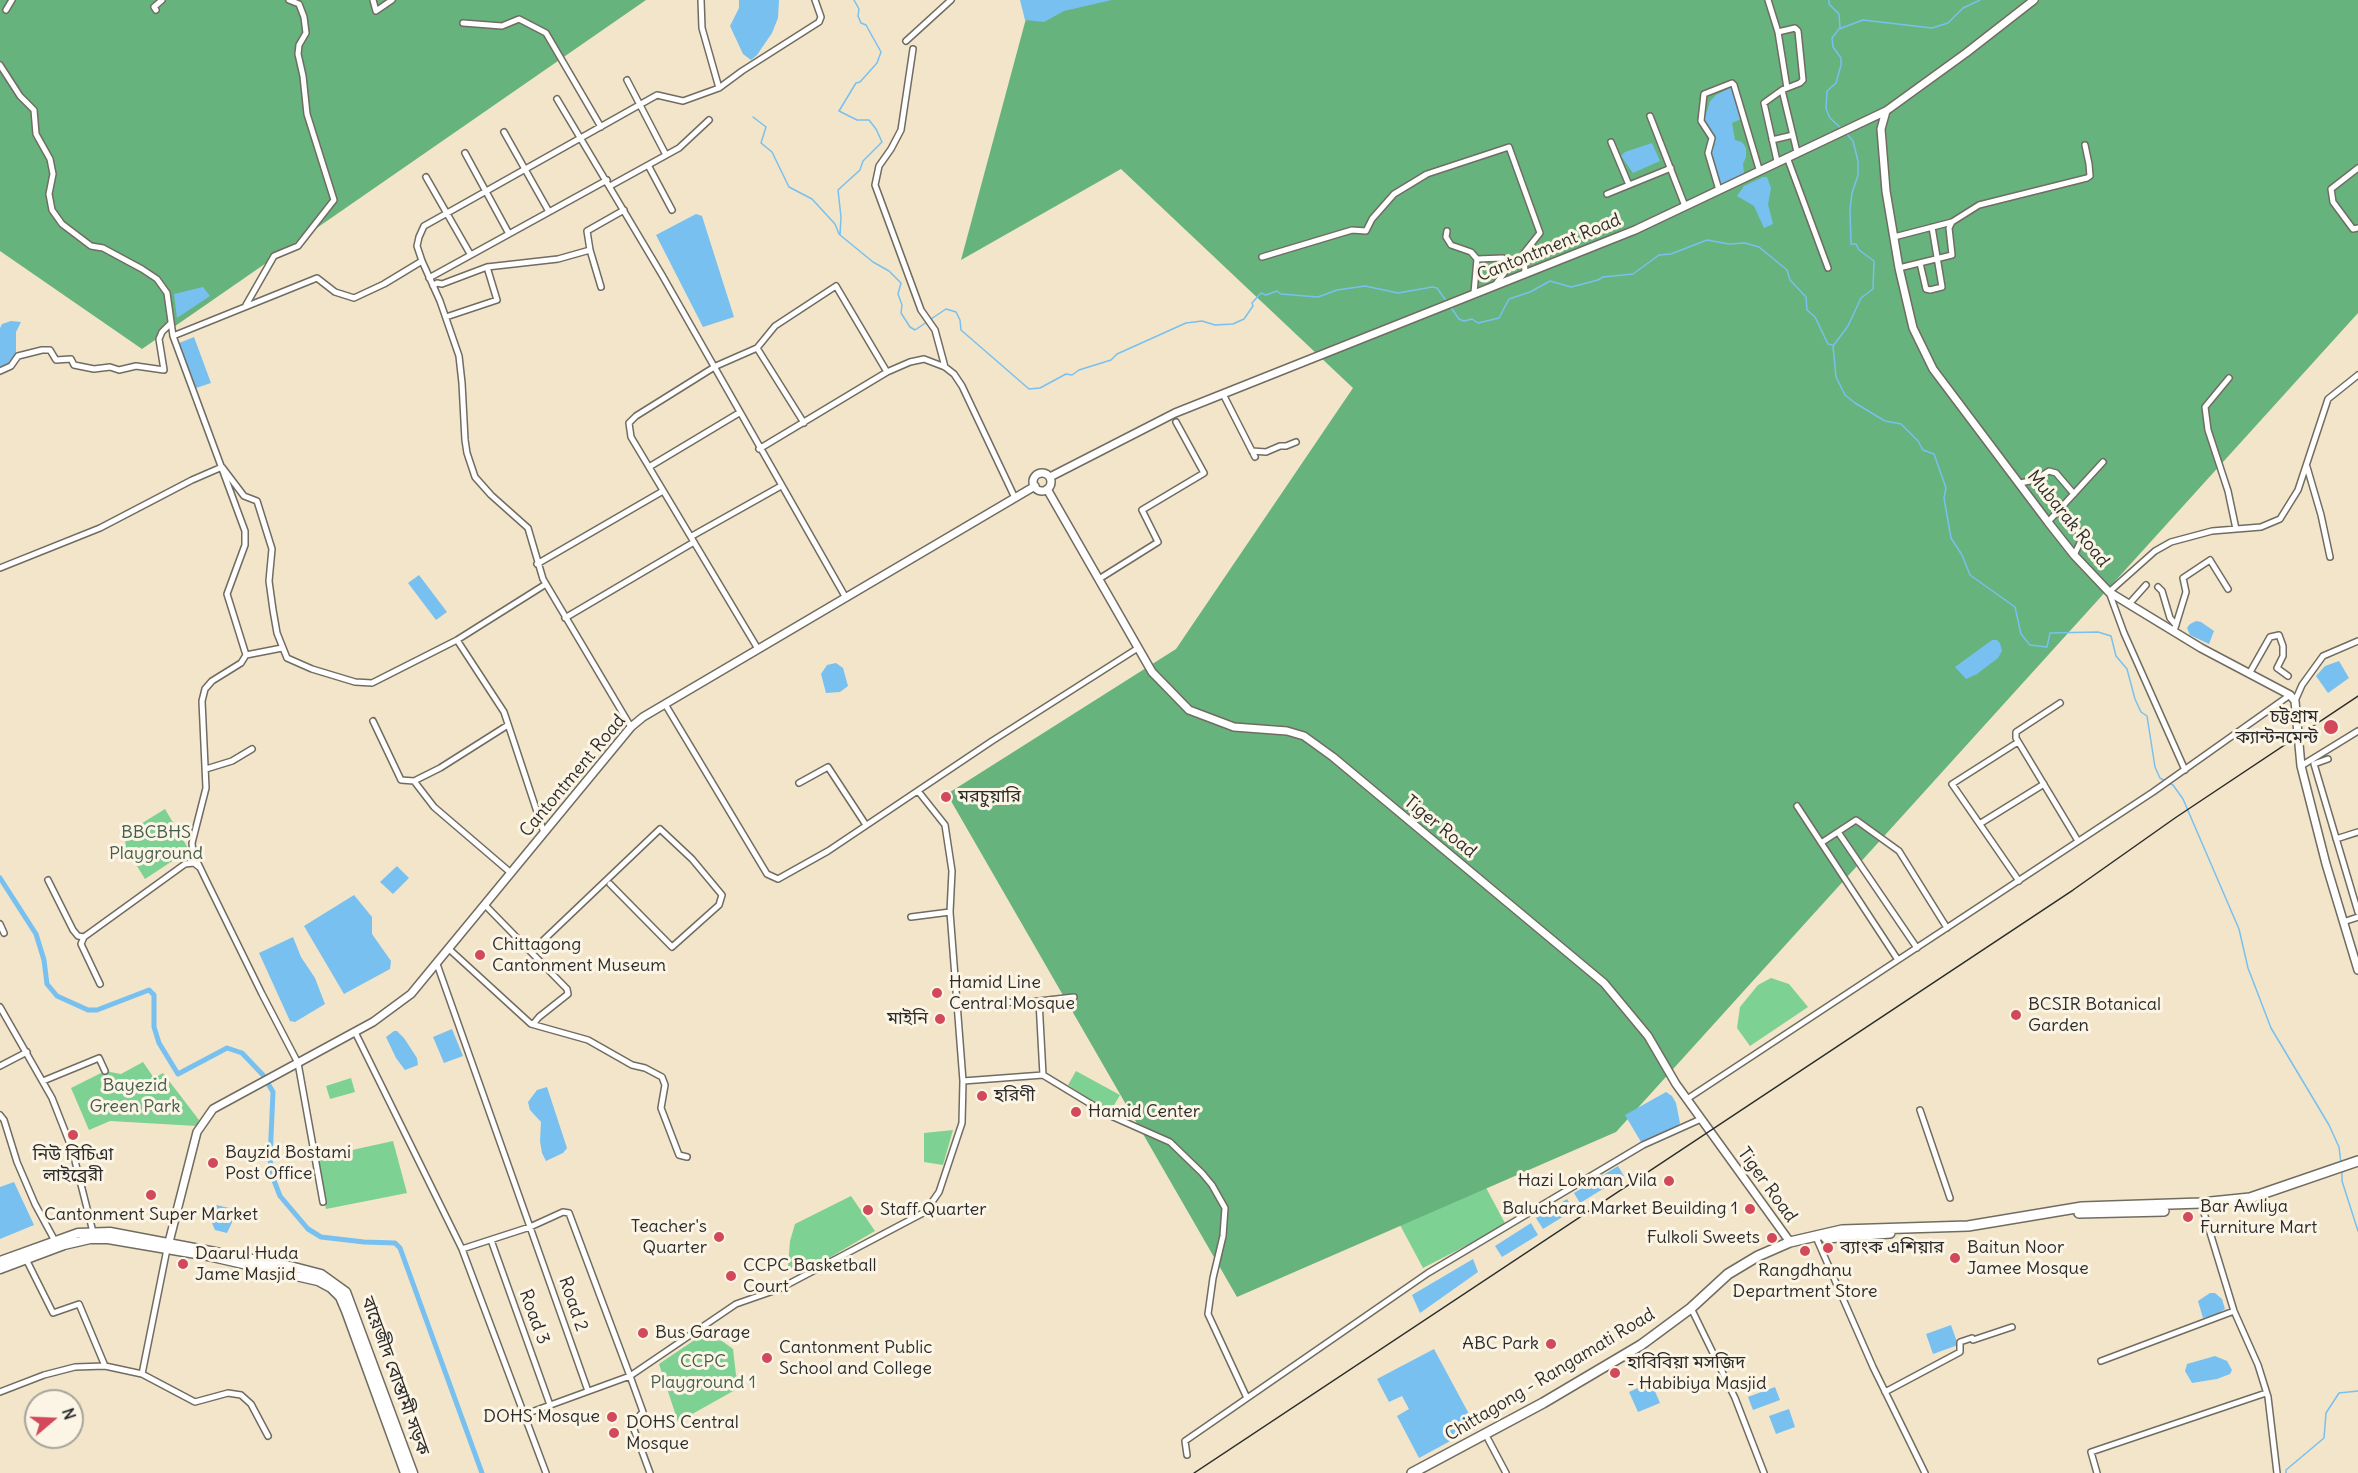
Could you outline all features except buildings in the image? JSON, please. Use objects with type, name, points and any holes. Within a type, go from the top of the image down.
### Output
[{"type":"highway","name":"Chittagong - Rangamati Road","points":[[1412,1473],[1443,1458],[1641,1345],[1692,1310],[1728,1274],[1758,1256],[1790,1242],[1868,1227],[1968,1226],[2082,1207],[2202,1206],[2250,1198],[2358,1163]]},
{"type":"highway","name":"Chittagong - Rangamati Road","points":[[1423,1473],[1488,1439],[1645,1348],[1738,1274],[1769,1257],[1815,1237]]},
{"type":"main road","name":"বায়েজীদ বোস্তামী সড়ক","points":[[0,1261],[78,1233],[110,1232],[297,1275],[331,1288],[340,1298],[346,1311],[405,1473]]},
{"type":"main road","name":"বায়েজীদ বোস্তামী সড়ক","points":[[0,1269],[64,1245],[90,1239],[108,1239],[168,1246],[321,1274],[346,1292],[413,1473]]},
{"type":"street","points":[[6,10],[12,0]]},
{"type":"street","points":[[156,10],[154,7],[162,0]]},
{"type":"street","points":[[246,305],[274,256],[298,246],[334,200],[307,114],[298,54],[299,45],[306,33],[304,17],[299,4],[289,0]]},
{"type":"street","points":[[373,0],[376,11],[392,0]]},
{"type":"street","points":[[701,0],[702,28],[718,88]]},
{"type":"street","points":[[631,727],[546,584],[537,564],[528,528],[491,495],[476,477],[465,440],[459,356],[446,317],[422,261],[417,246],[419,237],[424,226],[657,95],[683,101],[718,88],[819,22],[821,18],[815,0]]},
{"type":"street","points":[[906,41],[951,0]]},
{"type":"street","points":[[1768,0],[1778,33],[1785,89],[1797,152]]},
{"type":"street","name":"Cantontment Road","points":[[1050,477],[1175,413],[1635,230],[1886,111],[2034,0]]},
{"type":"street","points":[[463,23],[502,26],[519,19],[546,33],[601,127]]},
{"type":"street","points":[[1777,161],[1764,103],[1803,80],[1798,31],[1795,28],[1778,33]]},
{"type":"street","points":[[913,49],[900,130],[879,166],[875,185],[921,310],[935,330],[945,366]]},
{"type":"street","points":[[0,65],[20,96],[34,110],[36,134],[50,159],[53,174],[49,206],[62,224],[91,246],[103,248],[156,279],[167,293],[173,336],[245,531],[245,545],[226,594],[246,655],[242,663],[212,681],[205,689],[202,701],[206,788],[192,843],[200,868],[298,1063],[323,1202]]},
{"type":"street","points":[[627,80],[666,155]]},
{"type":"street","points":[[1719,190],[1708,153],[1712,138],[1701,122],[1704,94],[1732,83],[1734,85],[1758,170]]},
{"type":"street","points":[[557,99],[624,210],[846,598]]},
{"type":"street","name":"Mubarak Road","points":[[1886,111],[1881,129],[1886,191],[1899,268],[1912,328],[1933,369],[2074,555],[2109,592],[2175,628],[2292,698]]},
{"type":"street","points":[[1650,116],[1685,206]]},
{"type":"street","points":[[429,278],[679,148],[709,120]]},
{"type":"street","points":[[504,132],[548,210]]},
{"type":"street","points":[[1772,140],[1793,135]]},
{"type":"street","points":[[1611,142],[1629,185]]},
{"type":"street","points":[[1894,237],[1952,222],[1979,206],[2087,178],[2090,176],[2085,145]]},
{"type":"street","points":[[1262,257],[1352,230],[1366,231],[1372,219],[1394,194],[1427,174],[1509,147],[1540,234],[1524,253],[1525,273]]},
{"type":"street","points":[[465,153],[508,232]]},
{"type":"street","points":[[1787,157],[1828,268]]},
{"type":"street","points":[[648,165],[672,210]]},
{"type":"street","points":[[1606,195],[1671,168]]},
{"type":"street","points":[[2358,168],[2331,189],[2332,202],[2353,229],[2358,228]]},
{"type":"street","points":[[426,177],[469,252]]},
{"type":"street","points":[[601,287],[587,231],[624,210]]},
{"type":"street","points":[[1899,268],[1952,255],[1949,228],[1952,222]]},
{"type":"street","points":[[1920,263],[1926,289],[1942,286],[1932,227]]},
{"type":"street","points":[[1447,231],[1446,237],[1451,245],[1471,252],[1477,259],[1474,293]]},
{"type":"street","points":[[433,286],[437,283],[442,285],[487,267],[558,260],[590,250]]},
{"type":"street","points":[[1477,259],[1503,258],[1509,264],[1495,285]]},
{"type":"street","points":[[173,336],[317,278],[335,292],[354,298],[384,284],[422,261]]},
{"type":"street","points":[[446,317],[497,300],[487,267]]},
{"type":"street","points":[[758,649],[631,437],[629,423],[636,416],[714,368],[757,348],[775,326],[836,286],[887,372]]},
{"type":"street","points":[[0,371],[11,366],[18,356],[42,350],[50,350],[57,360],[71,359],[74,365],[94,369],[110,367],[119,370],[136,366],[164,370],[159,339],[171,322]]},
{"type":"street","points":[[757,348],[804,423]]},
{"type":"street","points":[[759,449],[887,372],[910,362],[924,359],[945,366],[962,386],[1015,498]]},
{"type":"street","points":[[2185,770],[2109,592],[2155,551],[2171,542],[2212,531],[2261,527],[2280,519],[2298,490],[2328,399],[2358,375]]},
{"type":"street","points":[[2229,378],[2205,407],[2208,430],[2228,491],[2236,529]]},
{"type":"street","points":[[1223,394],[1254,454],[1296,442]]},
{"type":"street","points":[[649,467],[740,413]]},
{"type":"street","points":[[1099,579],[1158,542],[1142,510],[1204,473],[1176,422]]},
{"type":"street","points":[[2048,522],[2103,462]]},
{"type":"street","points":[[0,568],[100,528],[222,467]]},
{"type":"street","points":[[222,467],[244,495],[257,501],[272,549],[269,581],[282,648],[287,658],[312,669],[355,682],[372,683],[457,640],[546,584]]},
{"type":"street","points":[[2307,467],[2321,514],[2330,557]]},
{"type":"street","points":[[2020,483],[2035,480],[2049,471],[2056,473],[2073,494]]},
{"type":"street","points":[[1044,473],[1050,477],[1051,484],[1047,489],[1040,490],[1035,486],[1034,480],[1038,474],[1044,473]]},
{"type":"street","points":[[565,618],[781,486]]},
{"type":"street","name":"Cantontment Road","points":[[168,1246],[200,1128],[213,1109],[373,1022],[411,994],[631,727],[665,704],[1035,486]]},
{"type":"street","name":"Tiger Road","points":[[1047,489],[1152,672],[1189,710],[1234,727],[1287,731],[1304,736],[1333,756],[1604,983],[1648,1036],[1687,1099],[1790,1242]]},
{"type":"street","points":[[537,564],[663,491]]},
{"type":"street","points":[[2058,510],[2064,513],[2081,535],[2074,555]]},
{"type":"street","points":[[2175,628],[2186,592],[2183,578],[2210,560],[2228,589]]},
{"type":"street","points":[[2129,604],[2146,585]]},
{"type":"street","points":[[2158,587],[2162,591],[2175,628]]},
{"type":"street","points":[[2249,674],[2270,637],[2280,635],[2283,656],[2277,668],[2288,676]]},
{"type":"street","points":[[457,640],[504,712],[544,833]]},
{"type":"street","points":[[1687,1099],[2292,698],[2323,656],[2358,641]]},
{"type":"street","points":[[246,655],[282,648]]},
{"type":"street","points":[[665,704],[767,874],[778,879],[828,851],[992,741],[1138,648]]},
{"type":"street","points":[[2292,698],[2301,766],[2358,970]]},
{"type":"street","points":[[2060,702],[2016,732],[2018,742],[2078,841]]},
{"type":"street","points":[[373,722],[401,780],[414,781],[440,768],[508,725]]},
{"type":"street","points":[[2301,766],[2358,731]]},
{"type":"street","points":[[2018,742],[1952,784],[2019,881]]},
{"type":"street","points":[[206,769],[232,760],[252,748]]},
{"type":"street","points":[[2328,759],[2314,764],[2358,912]]},
{"type":"street","points":[[799,783],[828,767],[866,825]]},
{"type":"street","points":[[414,781],[434,807],[511,873]]},
{"type":"street","points":[[1981,823],[2044,784]]},
{"type":"street","points":[[523,1415],[630,1376],[736,1304],[789,1284],[925,1212],[939,1191],[962,1123],[963,1081],[955,1005],[950,912],[952,871],[945,825],[918,791]]},
{"type":"street","points":[[1797,806],[1898,960]]},
{"type":"street","points":[[1821,843],[1856,820],[1899,851],[1947,928]]},
{"type":"street","points":[[531,952],[660,830],[692,859],[722,895],[719,905],[672,947],[610,884]]},
{"type":"street","points":[[1838,832],[1917,948]]},
{"type":"street","points":[[2336,839],[2358,832]]},
{"type":"street","points":[[100,984],[81,944],[84,936],[185,864],[194,863],[200,868]]},
{"type":"street","points":[[48,880],[73,930],[78,936],[84,936]]},
{"type":"street","points":[[485,905],[567,989],[568,994],[531,1024]]},
{"type":"street","points":[[911,917],[950,912]]},
{"type":"street","points":[[2343,922],[2358,917]]},
{"type":"street","points":[[0,924],[4,933]]},
{"type":"street","points":[[449,949],[531,1024],[588,1040],[632,1065],[645,1068],[662,1077],[665,1084],[660,1108],[679,1155],[687,1157]]},
{"type":"street","name":"Road 2","points":[[437,964],[588,1391]]},
{"type":"street","points":[[955,1005],[1074,997]]},
{"type":"street","points":[[1039,1001],[1043,1075]]},
{"type":"street","points":[[0,1007],[43,1081],[72,1149],[93,1232]]},
{"type":"street","points":[[0,1023],[8,1020]]},
{"type":"street","points":[[355,1032],[462,1249],[546,1473]]},
{"type":"street","points":[[0,1066],[27,1052]]},
{"type":"street","points":[[43,1081],[99,1058],[105,1071]]},
{"type":"street","points":[[963,1081],[1043,1075],[1109,1115],[1170,1142],[1212,1185],[1225,1208],[1223,1236],[1213,1278],[1208,1314],[1247,1398]]},
{"type":"street","points":[[1920,1110],[1950,1198]]},
{"type":"street","points":[[0,1114],[35,1204],[55,1241]]},
{"type":"street","points":[[1187,1455],[1185,1442],[1428,1273],[1643,1144],[1701,1119]]},
{"type":"street","points":[[2202,1206],[2234,1311],[2258,1365],[2266,1393],[2277,1473]]},
{"type":"street","points":[[462,1249],[530,1227],[563,1212],[569,1214],[643,1412],[632,1424],[650,1473]]},
{"type":"street","points":[[1815,1237],[1885,1392],[1925,1473]]},
{"type":"street","name":"Road 3","points":[[490,1240],[550,1405]]},
{"type":"street","points":[[142,1374],[168,1246]]},
{"type":"street","points":[[26,1259],[52,1314],[79,1304],[105,1366]]},
{"type":"street","points":[[1692,1310],[1735,1398],[1764,1473]]},
{"type":"street","points":[[2101,1361],[2234,1311]]},
{"type":"street","points":[[1885,1392],[1960,1352],[1960,1342],[2012,1327]]},
{"type":"street","points":[[0,1392],[44,1374],[75,1366],[105,1366],[142,1374],[195,1401],[228,1393],[241,1395],[251,1404],[268,1436]]},
{"type":"street","points":[[2097,1473],[2091,1452],[2266,1393]]},
{"type":"street","points":[[1488,1439],[1506,1473]]},
{"type":"green space","points":[[0,0],[646,0],[142,349],[0,251]]},
{"type":"green space","points":[[1031,0],[2358,0],[2358,313],[1616,1132],[1237,1297],[947,794],[1176,649],[1353,388],[1121,169],[961,260]]},
{"type":"green space","name":"BBCBHS Playground","points":[[165,809],[189,850],[145,879],[126,848],[125,839],[131,830]]},
{"type":"green space","points":[[1771,978],[1789,984],[1808,1007],[1750,1046],[1737,1028],[1740,1007],[1758,985]]},
{"type":"green space","name":"Bayezid Green Park","points":[[143,1062],[154,1078],[163,1073],[199,1120],[197,1126],[110,1121],[89,1130],[71,1088],[105,1071],[121,1074]]},
{"type":"green space","points":[[1076,1071],[1120,1095],[1110,1112],[1068,1085]]},
{"type":"green space","points":[[351,1078],[355,1092],[330,1099],[326,1086]]},
{"type":"green space","points":[[953,1130],[943,1165],[924,1162],[924,1133]]},
{"type":"green space","points":[[393,1141],[407,1193],[326,1209],[316,1158]]},
{"type":"green space","points":[[1483,1182],[1506,1225],[1423,1268],[1400,1225]]},
{"type":"green space","points":[[851,1196],[875,1231],[810,1269],[795,1272],[788,1266],[790,1241],[795,1224]]},
{"type":"green space","name":"CCPC Playground 1","points":[[699,1337],[722,1341],[733,1349],[736,1375],[744,1385],[678,1422],[659,1364]]},
{"type":"water","points":[[739,0],[779,0],[778,18],[772,33],[751,60],[743,54],[730,26],[739,8]]},
{"type":"water","points":[[1020,0],[1112,0],[1064,11],[1044,22],[1025,20]]},
{"type":"water","points":[[1732,87],[1735,89],[1741,119],[1732,123],[1735,140],[1742,142],[1746,148],[1746,157],[1743,164],[1744,173],[1722,187],[1718,182],[1710,154],[1715,144],[1712,132],[1704,121],[1710,101],[1716,95]]},
{"type":"water","points":[[1652,143],[1660,161],[1633,173],[1621,156],[1625,152]]},
{"type":"water","points":[[1767,177],[1771,188],[1768,204],[1773,224],[1764,228],[1754,206],[1737,196],[1744,186]]},
{"type":"water","points":[[696,214],[702,216],[734,317],[703,327],[656,235]]},
{"type":"water","points":[[203,287],[210,296],[177,318],[174,294]]},
{"type":"water","points":[[11,321],[21,322],[16,332],[16,357],[11,364],[0,369],[0,328],[2,324]]},
{"type":"water","points":[[194,337],[211,383],[196,388],[179,343]]},
{"type":"water","points":[[419,575],[447,612],[436,620],[408,583]]},
{"type":"water","points":[[2196,621],[2214,631],[2209,644],[2190,635],[2187,628]]},
{"type":"water","points":[[1992,640],[2000,643],[2002,651],[1998,658],[1977,674],[1966,679],[1955,667]]},
{"type":"water","points":[[2339,661],[2349,678],[2328,693],[2316,676],[2325,666]]},
{"type":"water","points":[[836,663],[843,668],[848,686],[840,692],[826,693],[821,674],[827,665]]},
{"type":"water","points":[[397,866],[409,878],[393,894],[380,882]]},
{"type":"water","points":[[354,895],[372,917],[372,934],[391,961],[390,969],[344,994],[304,926]]},
{"type":"water","points":[[293,937],[301,957],[315,978],[325,1004],[295,1022],[290,1021],[259,953]]},
{"type":"water","points":[[452,1029],[463,1056],[444,1063],[433,1037]]},
{"type":"water","points":[[394,1031],[404,1038],[417,1058],[418,1065],[405,1070],[396,1058],[386,1037]]},
{"type":"water","points":[[547,1087],[567,1148],[563,1153],[546,1161],[540,1141],[541,1122],[530,1110],[528,1102],[537,1090]]},
{"type":"water","points":[[1666,1092],[1676,1103],[1680,1123],[1677,1127],[1641,1142],[1625,1115]]},
{"type":"water","points":[[1618,1166],[1624,1176],[1580,1203],[1574,1193]]},
{"type":"water","points":[[14,1182],[34,1225],[0,1239],[0,1187]]},
{"type":"water","points":[[1567,1199],[1574,1210],[1543,1229],[1536,1218]]},
{"type":"water","points":[[216,1205],[238,1210],[227,1233],[215,1230],[211,1221]]},
{"type":"water","points":[[1531,1223],[1538,1235],[1502,1257],[1495,1246]]},
{"type":"water","points":[[1473,1259],[1478,1272],[1420,1313],[1412,1295]]},
{"type":"water","points":[[2210,1293],[2215,1293],[2222,1299],[2225,1309],[2214,1316],[2203,1318],[2198,1301]]},
{"type":"water","points":[[1951,1325],[1958,1345],[1933,1354],[1926,1334]]},
{"type":"water","points":[[1434,1349],[1476,1427],[1419,1458],[1397,1416],[1409,1409],[1402,1396],[1389,1402],[1377,1379]]},
{"type":"water","points":[[2215,1356],[2227,1361],[2232,1370],[2230,1374],[2217,1379],[2192,1383],[2185,1371],[2187,1364]]},
{"type":"water","points":[[1651,1382],[1660,1403],[1638,1412],[1629,1392]]},
{"type":"water","points":[[1775,1387],[1780,1400],[1753,1410],[1748,1397]]},
{"type":"water","points":[[1789,1409],[1795,1427],[1776,1434],[1769,1416]]},
{"type":"waterway","points":[[854,0],[859,9],[858,16],[861,23],[866,25],[881,52],[877,63],[860,82],[856,83],[839,111],[857,120],[869,120],[882,142],[863,161],[860,170],[838,190],[840,235],[873,262],[889,271],[901,283],[898,294],[902,305],[901,313],[910,327],[915,330],[927,322]]},
{"type":"waterway","points":[[1829,0],[1829,4],[1839,14],[1840,28]]},
{"type":"waterway","points":[[1843,130],[1830,118],[1826,109],[1827,91],[1836,83],[1841,65],[1841,58],[1833,47],[1832,38],[1839,29],[1863,20],[1932,28],[1948,23],[1963,8],[1980,0]]},
{"type":"waterway","points":[[753,117],[766,127],[761,143],[772,152],[789,187],[812,199],[835,224],[839,234]]},
{"type":"waterway","points":[[1846,133],[1853,141],[1858,161],[1858,175],[1852,193],[1850,210],[1851,244],[1856,244],[1859,250],[1874,261],[1873,289],[1861,298],[1848,326],[1833,346],[1836,377],[1845,395],[1855,403],[1885,421],[1901,424],[1918,441],[1923,450],[1934,454],[1946,488],[1944,498],[1951,538],[1962,555],[1970,575],[2015,607],[2021,634],[2030,645],[2047,647],[2050,633],[2098,632],[2111,636],[2116,656],[2127,669],[2135,699],[2141,712],[2147,716],[2155,767],[2160,778],[2165,781]]},
{"type":"waterway","points":[[1450,306],[1459,319],[1464,321],[1472,319],[1478,323],[1499,318],[1509,299],[1530,292],[1550,281],[1571,287],[1603,277],[1633,274],[1659,255],[1671,254],[1707,240],[1729,244],[1745,243],[1759,247],[1787,270],[1790,280],[1806,297],[1807,310],[1815,317],[1828,344],[1832,345]]},
{"type":"waterway","points":[[931,319],[946,309],[956,312],[961,330],[1029,389],[1040,388],[1066,374],[1072,375],[1079,370],[1111,360],[1117,354],[1186,323],[1202,321],[1215,325],[1233,324],[1244,319],[1253,306],[1252,303],[1261,293],[1266,295],[1277,291],[1281,294],[1318,297],[1337,290],[1365,286],[1398,293],[1432,287],[1437,288],[1447,302]]},
{"type":"waterway","points":[[2169,783],[2183,799],[2239,929],[2248,968],[2271,1028],[2329,1125],[2339,1147],[2341,1163]]},
{"type":"waterway","points":[[0,878],[36,934],[44,960],[47,984],[57,996],[88,1010],[97,1010],[149,990],[154,995],[154,1027],[159,1043],[178,1074],[227,1048],[242,1053],[263,1075],[273,1092],[270,1159],[273,1178],[280,1196],[308,1229],[321,1237],[395,1243],[400,1248],[482,1473]]},
{"type":"waterway","points":[[2342,1171],[2342,1181],[2358,1231]]},
{"type":"waterway","points":[[2286,1473],[2286,1470],[2324,1438],[2326,1413],[2339,1393],[2358,1391]]},
{"type":"railway","points":[[1194,1473],[2073,890],[2175,818],[2358,696]]},
{"type":"place","name":"চট্টগ্রাম ক্যান্টনমেন্ট","points":[[2331,727]]},
{"type":"place","name":"মরচুয়ারি","points":[[946,797]]},
{"type":"place","name":"Chittagong Cantonment Museum","points":[[480,955]]},
{"type":"place","name":"Hamid Line Central Mosque","points":[[937,993]]},
{"type":"place","name":"BCSIR Botanical Garden","points":[[2016,1015]]},
{"type":"place","name":"মাইনি","points":[[940,1019]]},
{"type":"place","name":"হরিণী","points":[[982,1096]]},
{"type":"place","name":"Hamid Center","points":[[1076,1112]]},
{"type":"place","name":"নিউ বিচিএা লাইব্রেরী","points":[[73,1135]]},
{"type":"place","name":"Bayzid Bostami Post Office","points":[[213,1163]]},
{"type":"place","name":"Hazi Lokman Vila","points":[[1669,1181]]},
{"type":"place","name":"Cantonment Super Market","points":[[151,1195]]},
{"type":"place","name":"Baluchara Market Beuilding 1","points":[[1750,1209]]},
{"type":"place","name":"Staff Quarter","points":[[868,1210]]},
{"type":"place","name":"Bar Awliya Furniture Mart","points":[[2188,1217]]},
{"type":"place","name":"Teacher's Quarter","points":[[719,1237]]},
{"type":"place","name":"Fulkoli Sweets","points":[[1772,1238]]},
{"type":"place","name":"ব্যাংক এশিয়ার","points":[[1828,1248]]},
{"type":"place","name":"Rangdhanu Department Store","points":[[1805,1251]]},
{"type":"place","name":"Baitun Noor Jamee Mosque","points":[[1955,1258]]},
{"type":"place","name":"Daarul Huda Jame Masjid","points":[[183,1264]]},
{"type":"place","name":"CCPC Basketball Court","points":[[731,1276]]},
{"type":"place","name":"Bus Garage","points":[[643,1333]]},
{"type":"place","name":"ABC Park","points":[[1551,1344]]},
{"type":"place","name":"Cantonment Public School and College","points":[[767,1358]]},
{"type":"place","name":"হাবিবিয়া মসজিদ - Habibiya Masjid","points":[[1615,1373]]},
{"type":"place","name":"DOHS Mosque","points":[[612,1417]]},
{"type":"place","name":"DOHS Central Mosque","points":[[614,1433]]}]
